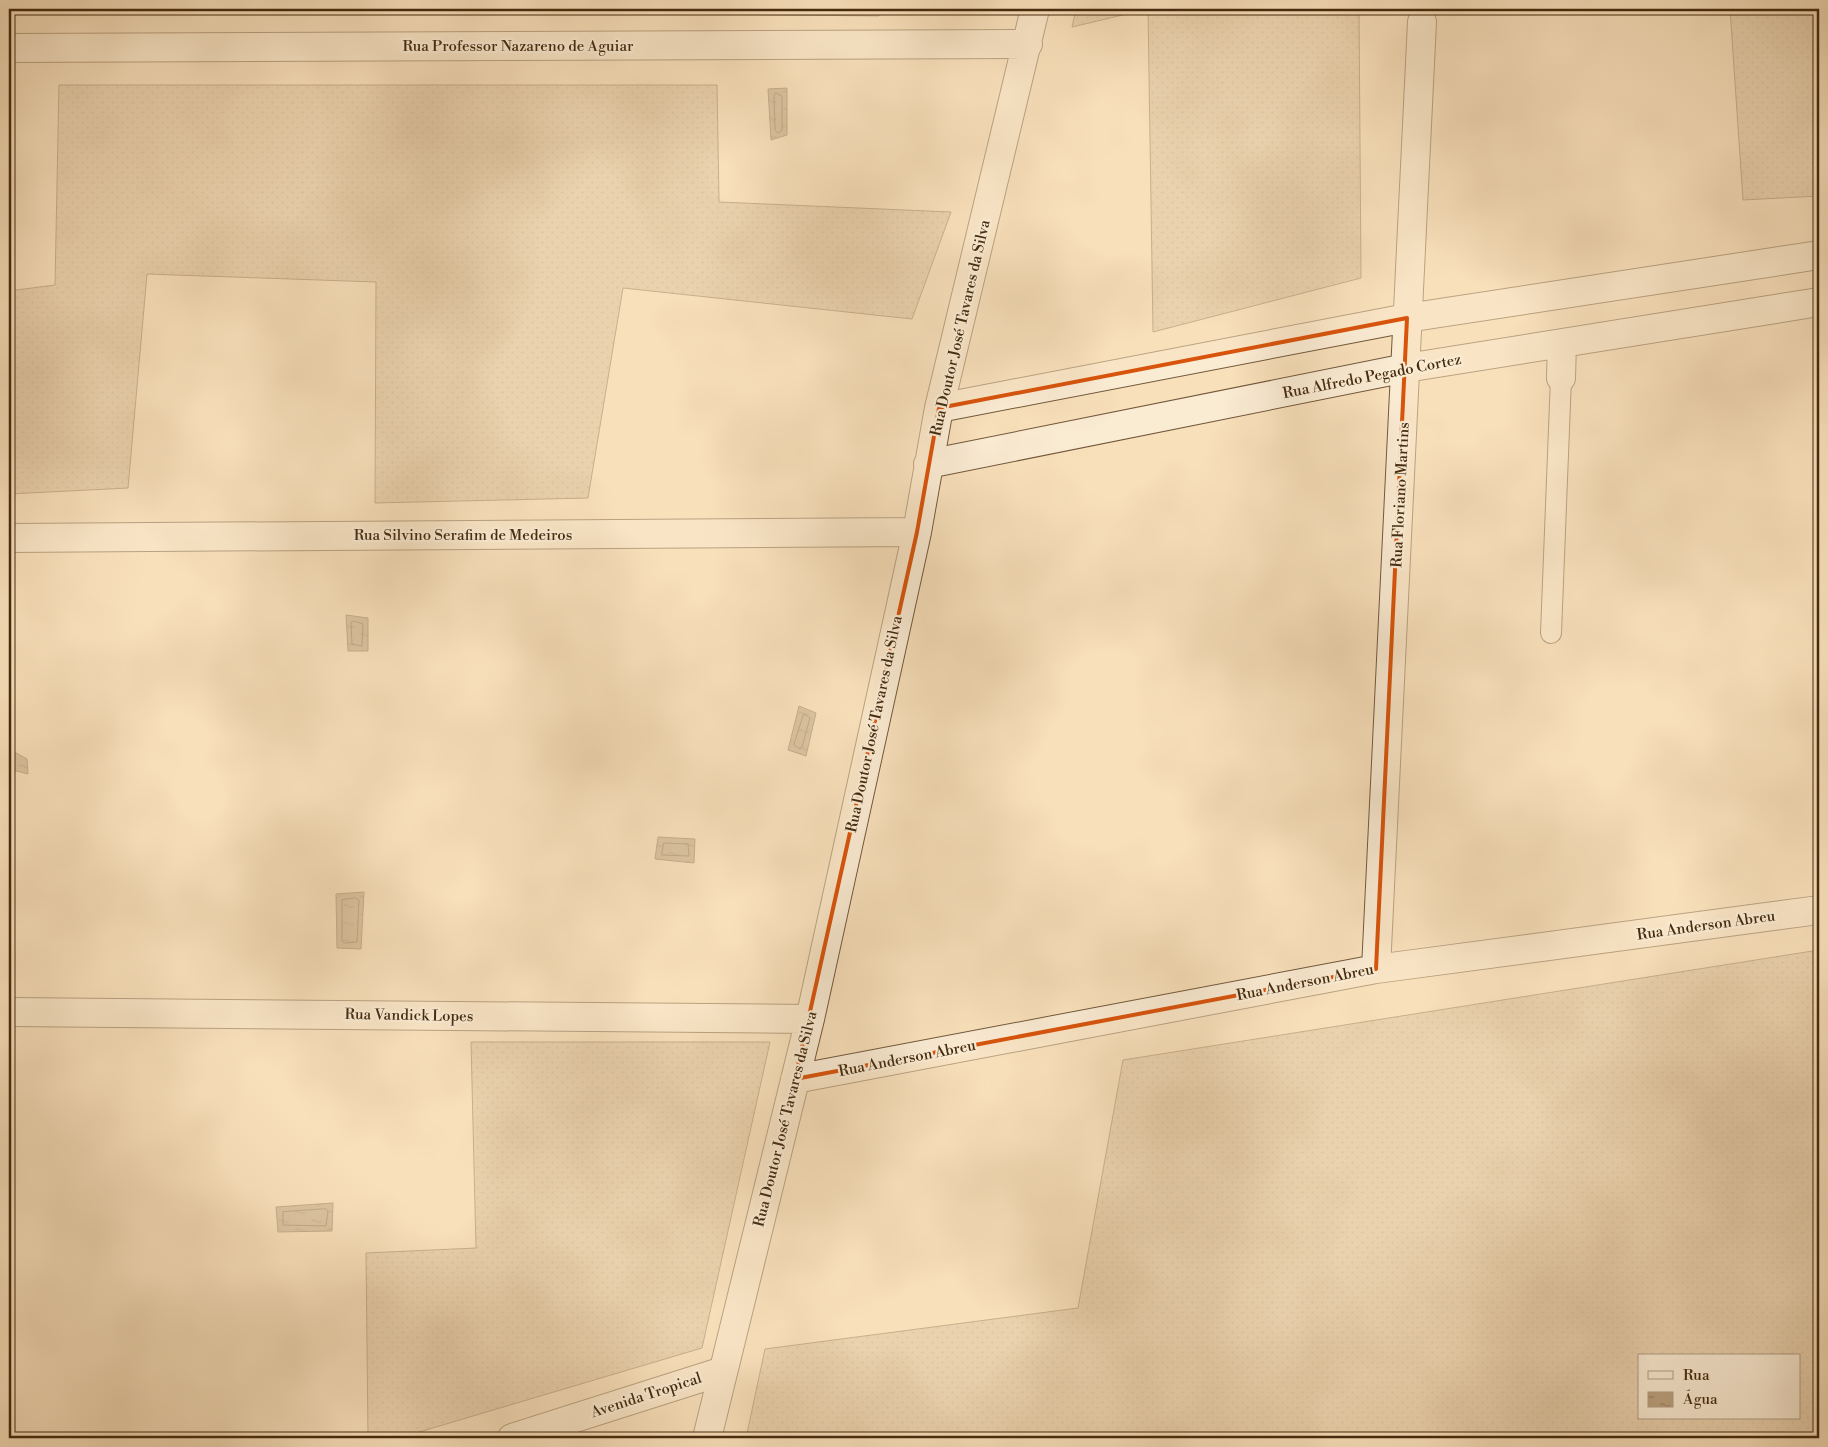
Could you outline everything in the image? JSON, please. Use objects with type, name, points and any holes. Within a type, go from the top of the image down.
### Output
[{"type":"street","name":"Rua Doutor José Tavares da Silva","points":[[707,1438],[810,1019],[917,532],[939,408],[1035,9]]},
{"type":"street","name":"Rua Floriano Martins","points":[[1376,969],[1422,22]]},
{"type":"street","name":"Rua Professor Nazareno de Aguiar","points":[[9,48],[1028,44]]},
{"type":"street","points":[[939,408],[1407,318],[1819,255]]},
{"type":"street","name":"Rua Alfredo Pegado Cortez","points":[[928,464],[1406,368],[1819,302]]},
{"type":"street","points":[[1561,378],[1562,343]]},
{"type":"street","name":"Rua Silvino Serafim de Medeiros","points":[[9,538],[917,532]]},
{"type":"street","name":"Rua Anderson Abreu","points":[[795,1079],[1376,969],[1819,910]]},
{"type":"street","name":"Rua Vandick Lopes","points":[[9,1012],[810,1019]]},
{"type":"street","name":"Avenida Tropical","points":[[512,1438],[724,1371]]},
{"type":"lane","points":[[1550,632],[1561,378]]},
{"type":"highlighted area","points":[[1407,318],[1376,969],[795,1079],[917,532],[939,408]]},
{"type":"shaded area","points":[[879,9],[879,16],[356,10]]},
{"type":"shaded area","points":[[1076,9],[1148,9],[1072,27]]},
{"type":"shaded area","points":[[1148,9],[1359,9],[1361,278],[1153,332]]},
{"type":"shaded area","points":[[1730,9],[1819,9],[1819,196],[1743,200]]},
{"type":"shaded area","points":[[59,85],[717,85],[719,202],[951,212],[912,319],[623,288],[588,498],[375,503],[376,282],[147,274],[128,488],[9,494],[9,291],[55,285]]},
{"type":"shaded area","points":[[1819,950],[1819,1438],[746,1438],[765,1349],[1078,1308],[1123,1060]]},
{"type":"shaded area","points":[[471,1042],[770,1042],[702,1348],[399,1438],[368,1438],[366,1253],[476,1248]]},
{"type":"water","points":[[787,88],[787,135],[771,140],[768,89]]},
{"type":"water","points":[[346,615],[368,618],[368,651],[348,651]]},
{"type":"water","points":[[799,706],[816,713],[806,756],[788,750]]},
{"type":"water","points":[[9,749],[27,759],[28,774],[9,769]]},
{"type":"water","points":[[658,837],[695,839],[694,863],[655,859]]},
{"type":"water","points":[[364,892],[361,949],[337,948],[336,894]]},
{"type":"water","points":[[333,1203],[332,1231],[278,1232],[276,1207]]}]
